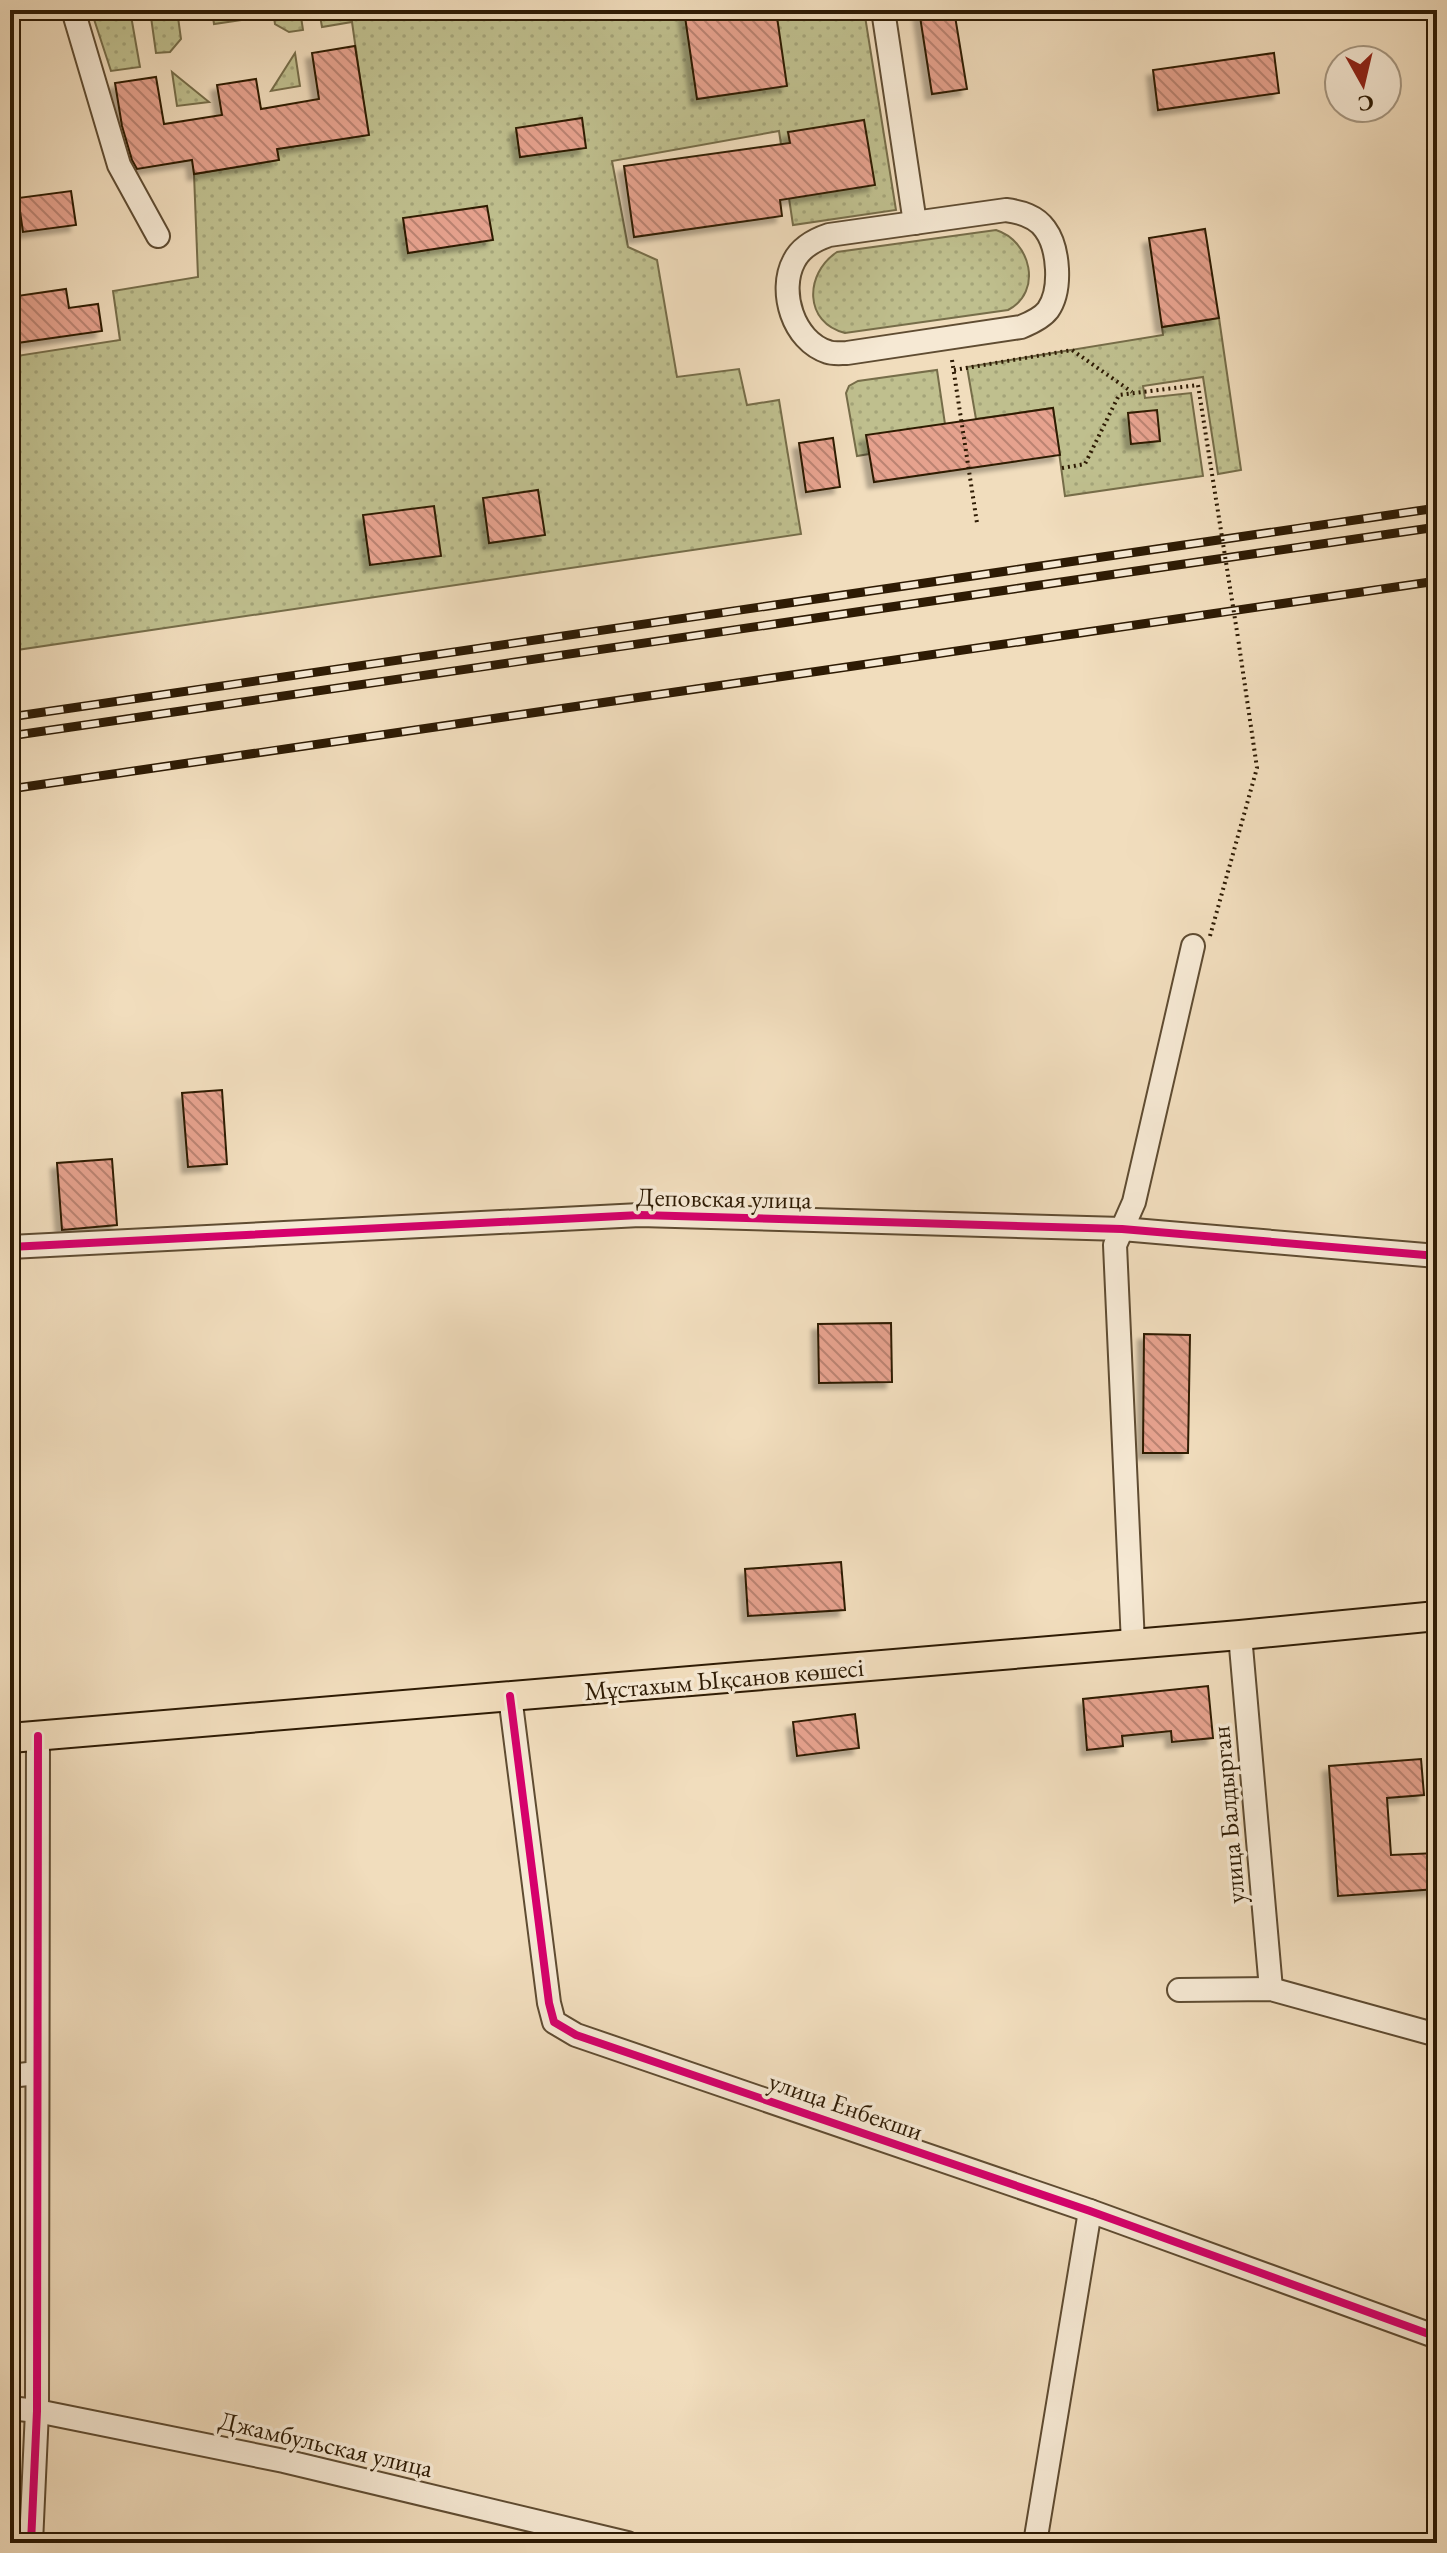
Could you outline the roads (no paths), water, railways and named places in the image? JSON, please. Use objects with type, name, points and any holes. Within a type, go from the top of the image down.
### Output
[{"type":"main road","name":"Мұстахым Ықсанов көшесі","points":[[10,1738],[1437,1616]]},
{"type":"street","points":[[73,10],[119,165],[158,236]]},
{"type":"street","points":[[883,10],[915,223]]},
{"type":"street","points":[[1006,210],[1033,217],[1045,228],[1051,243],[1056,278],[1054,296],[1048,310],[1021,327],[949,338],[847,353],[829,352],[813,345],[802,333],[789,305],[788,275],[794,260],[813,241],[829,235],[915,223],[1006,210]]},
{"type":"street","points":[[1133,1644],[1115,1253],[1118,1237],[1134,1202],[1192,951]]},
{"type":"street","name":"Деповская улица","points":[[10,1247],[640,1215],[1122,1229],[1437,1256]]},
{"type":"street","name":"улица Балдырган","points":[[1240,1635],[1271,1989]]},
{"type":"street","name":"улица Енбекши","points":[[510,1696],[549,2003],[554,2022],[576,2035],[1090,2211],[1437,2337]]},
{"type":"street","points":[[31,2543],[37,2411],[38,1736]]},
{"type":"street","points":[[1179,1990],[1271,1989],[1437,2035]]},
{"type":"street","points":[[10,2076],[37,2073]]},
{"type":"street","points":[[1035,2543],[1090,2211]]},
{"type":"street","name":"Джамбульская улица","points":[[10,2408],[284,2461],[627,2543]]},
{"type":"railway","points":[[10,717],[1437,508]]},
{"type":"railway","points":[[10,736],[1437,527]]},
{"type":"railway","points":[[10,789],[1437,581]]}]
